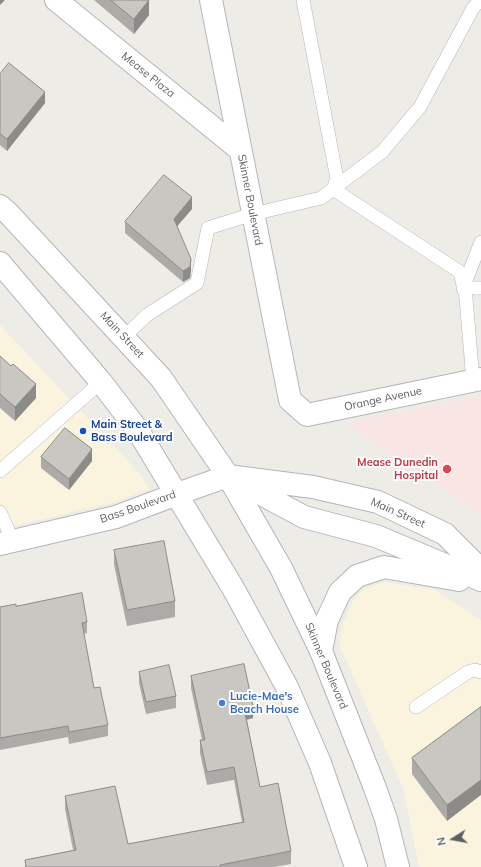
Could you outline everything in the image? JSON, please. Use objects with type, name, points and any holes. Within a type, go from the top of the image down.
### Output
[{"type":"street","name":"Mease Plaza","points":[[56,0],[239,149]]},
{"type":"street","name":"Skinner Boulevard","points":[[211,0],[239,149],[290,400]]},
{"type":"street","name":"Main Street","points":[[0,206],[14,219],[161,378],[228,476],[304,517],[376,536],[481,580]]},
{"type":"street","points":[[0,263],[101,382],[137,429],[233,588],[286,687],[320,763],[356,867]]},
{"type":"street","name":"Orange Avenue","points":[[290,400],[307,415],[477,380]]},
{"type":"street","name":"Skinner Boulevard","points":[[228,476],[281,568],[321,652],[375,788],[398,867]]},
{"type":"street","name":"Main Street","points":[[228,476],[313,487],[378,502],[444,534],[481,570]]},
{"type":"street","name":"Bass Boulevard","points":[[6,543],[116,516],[228,476]]},
{"type":"street","points":[[321,652],[327,620],[340,592],[357,576],[384,567],[481,584]]},
{"type":"lane","points":[[303,0],[337,179],[333,189]]},
{"type":"lane","points":[[124,337],[147,314],[197,283],[208,228],[252,214],[321,198],[382,152],[420,107],[473,8],[480,0]]},
{"type":"lane","points":[[333,189],[460,272],[466,298],[477,380]]},
{"type":"lane","points":[[463,288],[481,242]]},
{"type":"lane","points":[[463,288],[481,288]]},
{"type":"lane","points":[[0,471],[101,382]]},
{"type":"lane","points":[[0,512],[6,543]]},
{"type":"lane","points":[[416,707],[468,672],[475,670],[481,672]]},
{"type":"shaded area","points":[[0,325],[140,474],[150,489],[112,503],[0,529]]},
{"type":"shaded area","name":"Mease Dunedin Hospital","points":[[481,396],[481,515],[345,423]]},
{"type":"shaded area","points":[[385,582],[435,590],[481,620],[481,867],[419,867],[404,791],[339,644],[343,623],[353,600],[365,588]]},
{"type":"building","points":[[111,0],[149,0],[134,19]]},
{"type":"building","points":[[9,63],[45,92],[7,139],[0,134],[0,74]]},
{"type":"building","points":[[164,175],[192,197],[174,219],[191,259],[190,267],[183,271],[125,222]]},
{"type":"building","points":[[0,356],[11,366],[13,364],[36,384],[15,407],[0,394]]},
{"type":"building","points":[[65,428],[92,449],[69,479],[41,457]]},
{"type":"building","points":[[164,541],[175,601],[127,610],[114,550]]},
{"type":"building","points":[[82,593],[87,622],[82,623],[94,688],[100,687],[108,725],[69,732],[68,726],[0,738],[0,607],[16,604],[16,606]]},
{"type":"building","points":[[244,664],[253,706],[244,708],[260,787],[278,783],[291,851],[220,865],[220,867],[26,867],[25,860],[76,850],[65,796],[115,786],[128,844],[244,822],[234,767],[207,772],[200,740],[205,740],[191,676]]},
{"type":"building","points":[[169,665],[176,696],[146,702],[139,672]]},
{"type":"building","points":[[481,707],[481,780],[447,805],[412,758]]},
{"type":"place","name":"Main Street & Bass Boulevard","points":[[83,431]]},
{"type":"place","name":"Mease Dunedin Hospital","points":[[447,469]]},
{"type":"place","name":"Lucie-Mae's Beach House","points":[[222,703]]}]
